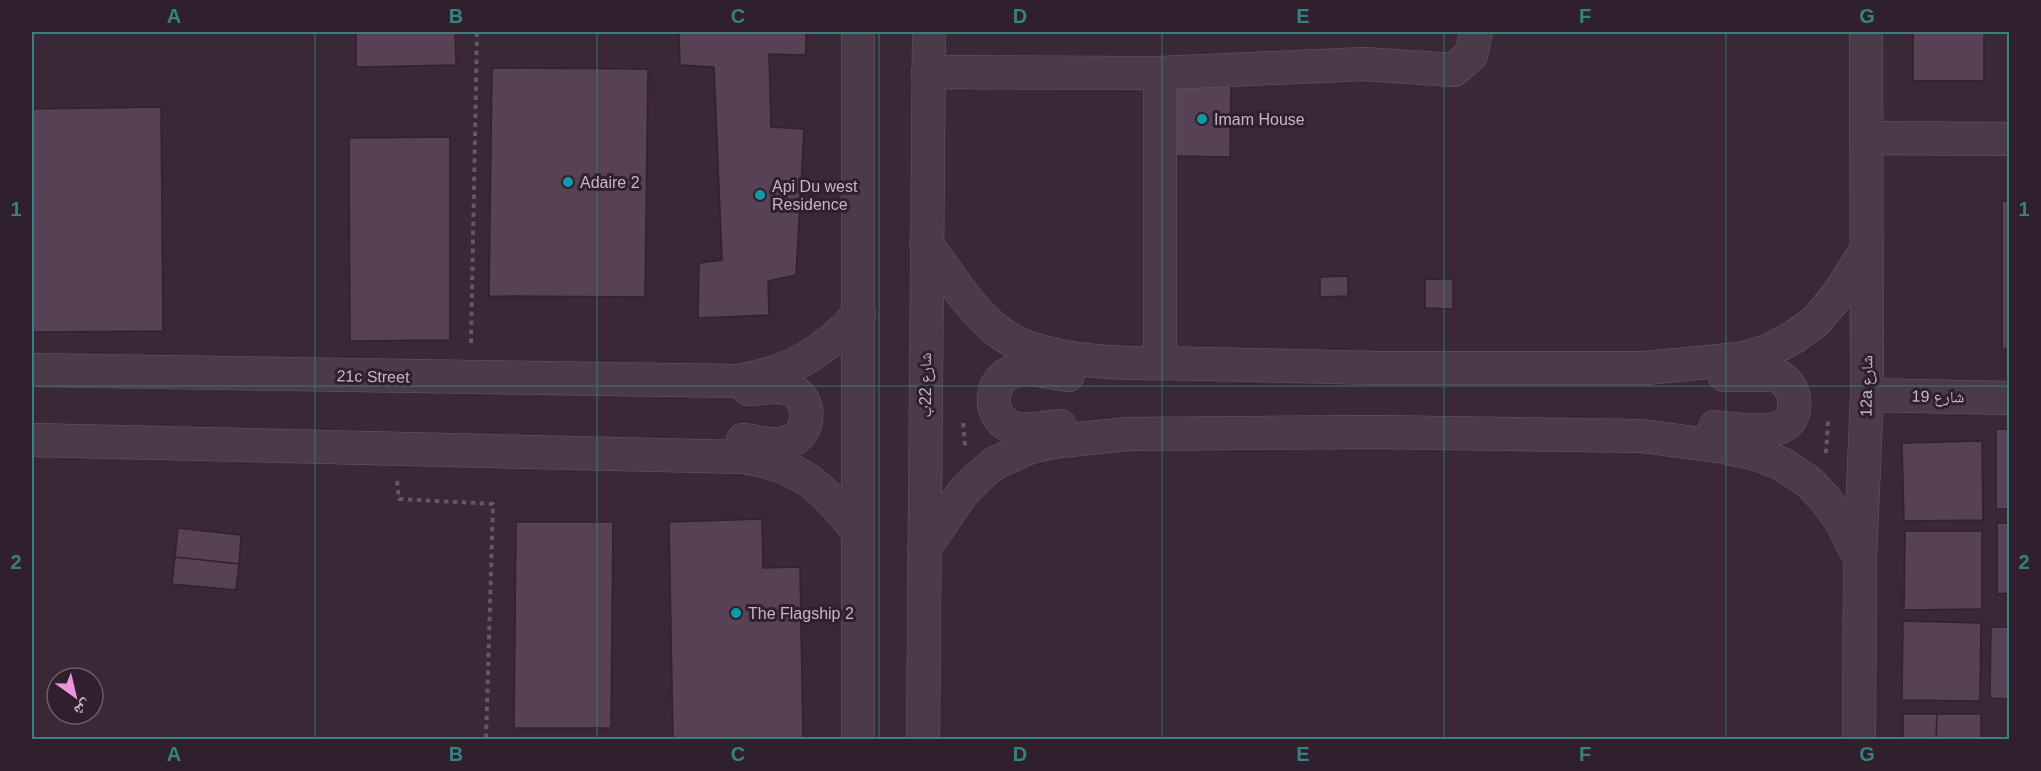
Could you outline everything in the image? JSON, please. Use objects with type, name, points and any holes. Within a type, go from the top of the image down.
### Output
[{"type":"street","points":[[858,32],[858,740]]},
{"type":"street","name":"شارع 22ب","points":[[922,740],[929,32]]},
{"type":"street","points":[[928,72],[1160,73],[1364,64],[1454,70],[1472,55],[1476,32]]},
{"type":"street","name":"12a شارع","points":[[1859,740],[1860,559],[1867,395],[1866,32]]},
{"type":"street","points":[[1160,73],[1160,363]]},
{"type":"street","points":[[1866,138],[2010,139]]},
{"type":"street","points":[[926,243],[984,319],[1000,333],[1020,345],[1049,354],[1125,364],[1388,368],[1645,368],[1740,359],[1768,351],[1794,337],[1816,321],[1866,251]]},
{"type":"street","name":"21c Street","points":[[32,370],[738,381],[762,377],[806,360],[825,347],[859,314]]},
{"type":"street","points":[[1125,364],[1106,376],[1094,378],[1017,370],[1006,375],[998,383],[993,394],[993,406],[998,417],[1006,425],[1017,429],[1104,423],[1128,434]]},
{"type":"street","points":[[1642,436],[1666,424],[1759,431],[1774,430],[1788,421],[1795,404],[1790,386],[1776,375],[1684,377],[1645,368]]},
{"type":"street","name":"21c Street","points":[[669,455],[683,448],[715,440],[731,439],[785,444],[802,432],[807,413],[804,403],[798,394],[788,388],[740,389],[715,381]]},
{"type":"street","name":"شارع 19","points":[[1867,395],[2010,398]]},
{"type":"street","points":[[924,549],[963,492],[995,463],[1033,446],[1128,434],[1377,432],[1642,436],[1724,447],[1757,454],[1782,464],[1809,482],[1841,521],[1860,559]]},
{"type":"street","name":"21c Street","points":[[32,440],[743,457],[780,465],[813,482],[828,495],[858,532]]},
{"type":"path","points":[[471,350],[477,32]]},
{"type":"path","points":[[394,448],[399,499],[493,504],[486,740]]},
{"type":"building","points":[[356,32],[455,32],[456,65],[356,67]]},
{"type":"building","name":"Api Du west Residence","points":[[679,32],[806,32],[806,55],[769,54],[771,127],[804,129],[796,275],[768,281],[769,315],[698,318],[699,263],[722,260],[714,67],[680,65]]},
{"type":"building","points":[[1913,32],[1984,32],[1984,81],[1913,81]]},
{"type":"building","name":"Adaire 2","points":[[492,68],[648,69],[645,297],[489,296]]},
{"type":"building","name":"Imam House","points":[[1174,82],[1231,82],[1230,157],[1173,156]]},
{"type":"building","points":[[161,107],[163,331],[32,332],[32,109]]},
{"type":"building","points":[[450,137],[450,340],[350,341],[349,138]]},
{"type":"building","points":[[2002,201],[2010,201],[2010,349],[2002,349]]},
{"type":"building","points":[[1348,276],[1348,296],[1320,297],[1320,277]]},
{"type":"building","points":[[1425,279],[1453,279],[1453,309],[1425,308]]},
{"type":"building","points":[[1996,429],[2010,429],[2010,509],[1996,509]]},
{"type":"building","points":[[1982,441],[1983,520],[1904,521],[1902,443]]},
{"type":"building","name":"The Flagship 2","points":[[762,519],[763,568],[800,567],[803,740],[673,740],[669,522]]},
{"type":"building","points":[[516,522],[613,522],[611,728],[514,728]]},
{"type":"building","points":[[1997,523],[2010,523],[2010,593],[1997,594]]},
{"type":"building","points":[[178,528],[241,535],[239,564],[175,557]]},
{"type":"building","points":[[1905,531],[1982,531],[1982,609],[1904,610]]},
{"type":"building","points":[[175,557],[239,564],[236,590],[172,584]]},
{"type":"building","points":[[1903,621],[1981,623],[1980,701],[1902,700]]},
{"type":"building","points":[[1991,627],[2010,627],[2010,699],[1990,698]]},
{"type":"building","points":[[1903,714],[1937,714],[1936,738],[1903,738]]},
{"type":"building","points":[[1937,714],[1981,714],[1981,740],[1936,740]]},
{"type":"place","name":"Imam House","points":[[1202,119]]},
{"type":"place","name":"Adaire 2","points":[[568,182]]},
{"type":"place","name":"Api Du west Residence","points":[[760,195]]},
{"type":"place","name":"The Flagship 2","points":[[736,613]]}]
